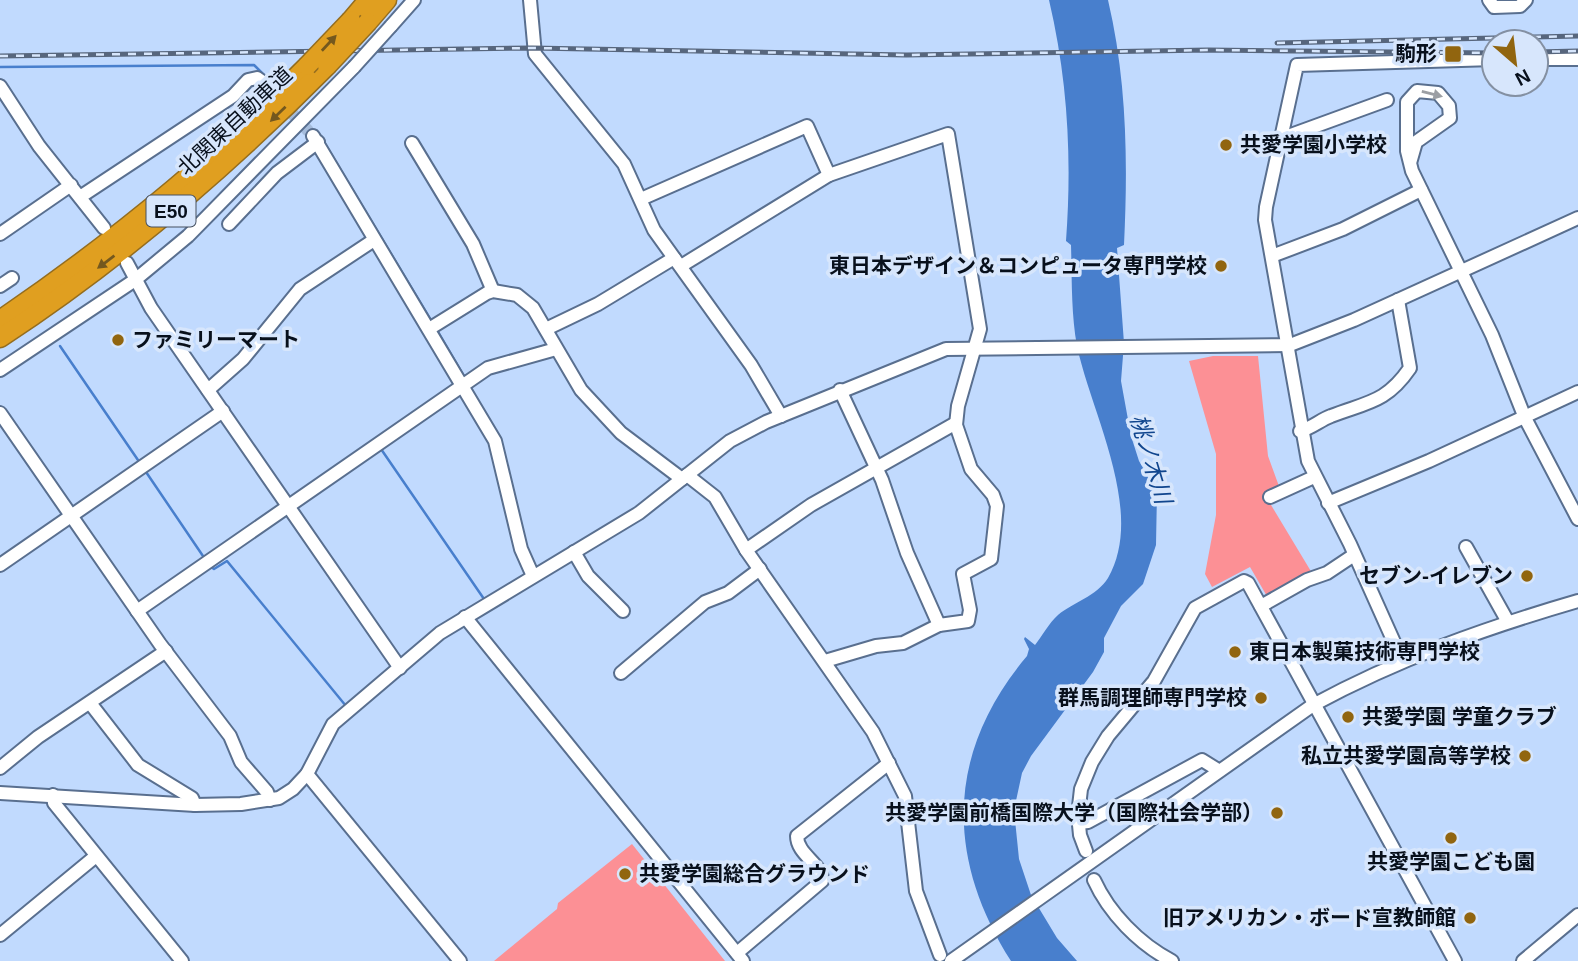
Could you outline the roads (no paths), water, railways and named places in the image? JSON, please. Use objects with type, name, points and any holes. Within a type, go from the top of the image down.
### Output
[{"type":"highway","name":"北関東自動車道","points":[[0,338],[140,236],[217,172],[327,66],[359,21],[368,0]]},
{"type":"highway","name":"北関東自動車道","points":[[0,320],[101,248],[179,186],[307,66],[387,0]]},
{"type":"street","points":[[0,370],[135,280],[216,209],[354,67],[414,0]]},
{"type":"street","points":[[530,0],[534,54],[624,164],[654,230],[761,379],[781,416]]},
{"type":"street","points":[[1489,0],[1494,7],[1520,6],[1526,0]]},
{"type":"street","points":[[1402,660],[1354,555],[1314,477],[1300,431],[1290,345],[1272,256],[1266,207],[1297,65],[1480,59]]},
{"type":"street","points":[[1550,59],[1578,59]]},
{"type":"street","points":[[80,197],[233,96],[253,78],[264,83]]},
{"type":"street","points":[[0,86],[39,146],[104,228]]},
{"type":"street","points":[[1410,163],[1416,142],[1450,118],[1450,106],[1438,93],[1417,91],[1409,98],[1407,151],[1410,163],[1492,335],[1525,418],[1578,519]]},
{"type":"street","points":[[1280,139],[1387,100]]},
{"type":"street","points":[[641,199],[807,126],[829,175]]},
{"type":"street","points":[[546,330],[677,262],[829,175],[948,134],[980,329],[961,392],[956,423],[971,468],[993,495],[998,511],[991,559],[963,574],[970,610],[968,621],[939,625],[903,643],[876,646],[825,661]]},
{"type":"street","points":[[229,224],[271,178],[315,139],[495,441],[521,549],[533,576]]},
{"type":"street","points":[[412,143],[473,244],[494,291]]},
{"type":"street","points":[[0,234],[71,185]]},
{"type":"street","points":[[1272,256],[1343,229],[1421,190]]},
{"type":"street","points":[[0,793],[195,805],[270,800],[285,795],[307,774],[333,724],[465,617],[639,513],[730,441],[781,416],[947,349],[977,346],[1167,348],[1290,345],[1398,300],[1578,218]]},
{"type":"street","points":[[208,390],[243,359],[300,289],[374,240]]},
{"type":"street","points":[[127,263],[151,308],[400,668]]},
{"type":"street","points":[[0,286],[12,278]]},
{"type":"street","points":[[429,329],[494,291],[517,295],[524,300],[546,330],[581,390],[611,423],[715,498],[746,550],[866,719],[889,763],[907,801],[916,891],[951,957],[1313,705],[1402,660],[1508,622],[1578,601]]},
{"type":"street","points":[[1300,431],[1329,416],[1365,407],[1399,383],[1410,368],[1398,300]]},
{"type":"street","points":[[137,611],[492,366],[556,348]]},
{"type":"street","points":[[840,390],[876,466],[907,553],[939,625]]},
{"type":"street","points":[[1328,503],[1525,418],[1578,392]]},
{"type":"street","points":[[0,565],[223,411]]},
{"type":"street","points":[[0,413],[137,611],[230,736],[241,762],[267,792],[270,800]]},
{"type":"street","points":[[746,550],[811,505],[956,423]]},
{"type":"street","points":[[1270,497],[1314,477]]},
{"type":"street","points":[[1466,547],[1508,622]]},
{"type":"street","points":[[574,552],[588,576],[622,611]]},
{"type":"street","points":[[1261,606],[1307,580],[1327,573],[1354,555]]},
{"type":"street","points":[[621,673],[705,602],[728,593],[760,569]]},
{"type":"street","points":[[1086,851],[1079,823],[1081,789],[1092,762],[1108,736],[1154,681],[1195,608],[1244,581],[1261,606],[1455,961]]},
{"type":"street","points":[[465,617],[740,957],[822,881],[821,873],[799,845],[797,836],[889,763]]},
{"type":"street","points":[[0,768],[38,737],[166,651]]},
{"type":"street","points":[[90,704],[138,765],[192,798],[195,805]]},
{"type":"street","points":[[1079,823],[1088,822],[1202,760],[1218,770]]},
{"type":"street","points":[[307,774],[460,961]]},
{"type":"street","points":[[53,795],[54,803],[182,961]]},
{"type":"street","points":[[0,935],[96,856]]},
{"type":"street","points":[[1094,880],[1119,919],[1172,961]]},
{"type":"street","points":[[1523,961],[1578,915]]},
{"type":"water","points":[[1049,0],[1108,0],[1114,30],[1126,152],[1124,245],[1117,248],[1124,343],[1121,381],[1131,436],[1139,461],[1157,492],[1156,545],[1143,584],[1121,606],[1104,638],[1104,652],[1093,672],[1031,756],[1022,773],[1014,810],[1019,859],[1031,895],[1057,938],[1077,961],[1011,961],[989,922],[974,883],[966,844],[964,806],[969,767],[981,730],[1000,692],[1027,656],[1029,649],[1025,637],[1035,645],[1058,615],[1103,584],[1118,552],[1121,523],[1119,493],[1112,462],[1075,334],[1071,245],[1066,241],[1069,180],[1067,120],[1061,60]]},
{"type":"waterway","points":[[0,67],[254,65],[266,77]]},
{"type":"waterway","points":[[319,134],[432,322]]},
{"type":"waterway","points":[[438,332],[465,378]]},
{"type":"waterway","points":[[60,346],[140,463]]},
{"type":"waterway","points":[[381,449],[484,599]]},
{"type":"waterway","points":[[144,469],[205,559]]},
{"type":"waterway","points":[[211,567],[214,569],[227,561],[346,706]]},
{"type":"tunnel","points":[[264,83],[313,136]]},
{"type":"railway","points":[[1277,43],[1578,36]]},
{"type":"railway","points":[[0,56],[532,48],[906,55],[1208,50],[1480,53]]},
{"type":"railway","points":[[1550,52],[1578,51]]},
{"type":"place","name":"駒形","points":[[1453,54]]},
{"type":"place","name":"共愛学園小学校","points":[[1226,145]]},
{"type":"place","name":"東日本デザイン＆コンピュータ専門学校","points":[[1221,266]]},
{"type":"place","name":"ファミリーマート","points":[[118,340]]},
{"type":"place","name":"セブン-イレブン","points":[[1527,576]]},
{"type":"place","name":"東日本製菓技術専門学校","points":[[1235,652]]},
{"type":"place","name":"群馬調理師専門学校","points":[[1261,698]]},
{"type":"place","name":"共愛学園 学童クラブ","points":[[1348,717]]},
{"type":"place","name":"私立共愛学園高等学校","points":[[1525,756]]},
{"type":"place","name":"共愛学園前橋国際大学（国際社会学部）","points":[[1277,813]]},
{"type":"place","name":"共愛学園こども園","points":[[1451,838]]},
{"type":"place","name":"共愛学園総合グラウンド","points":[[625,874]]},
{"type":"place","name":"旧アメリカン・ボード宣教師館","points":[[1470,918]]},
{"type":"water label","name":"桃ノ木川","points":[[1151,459]]}]
